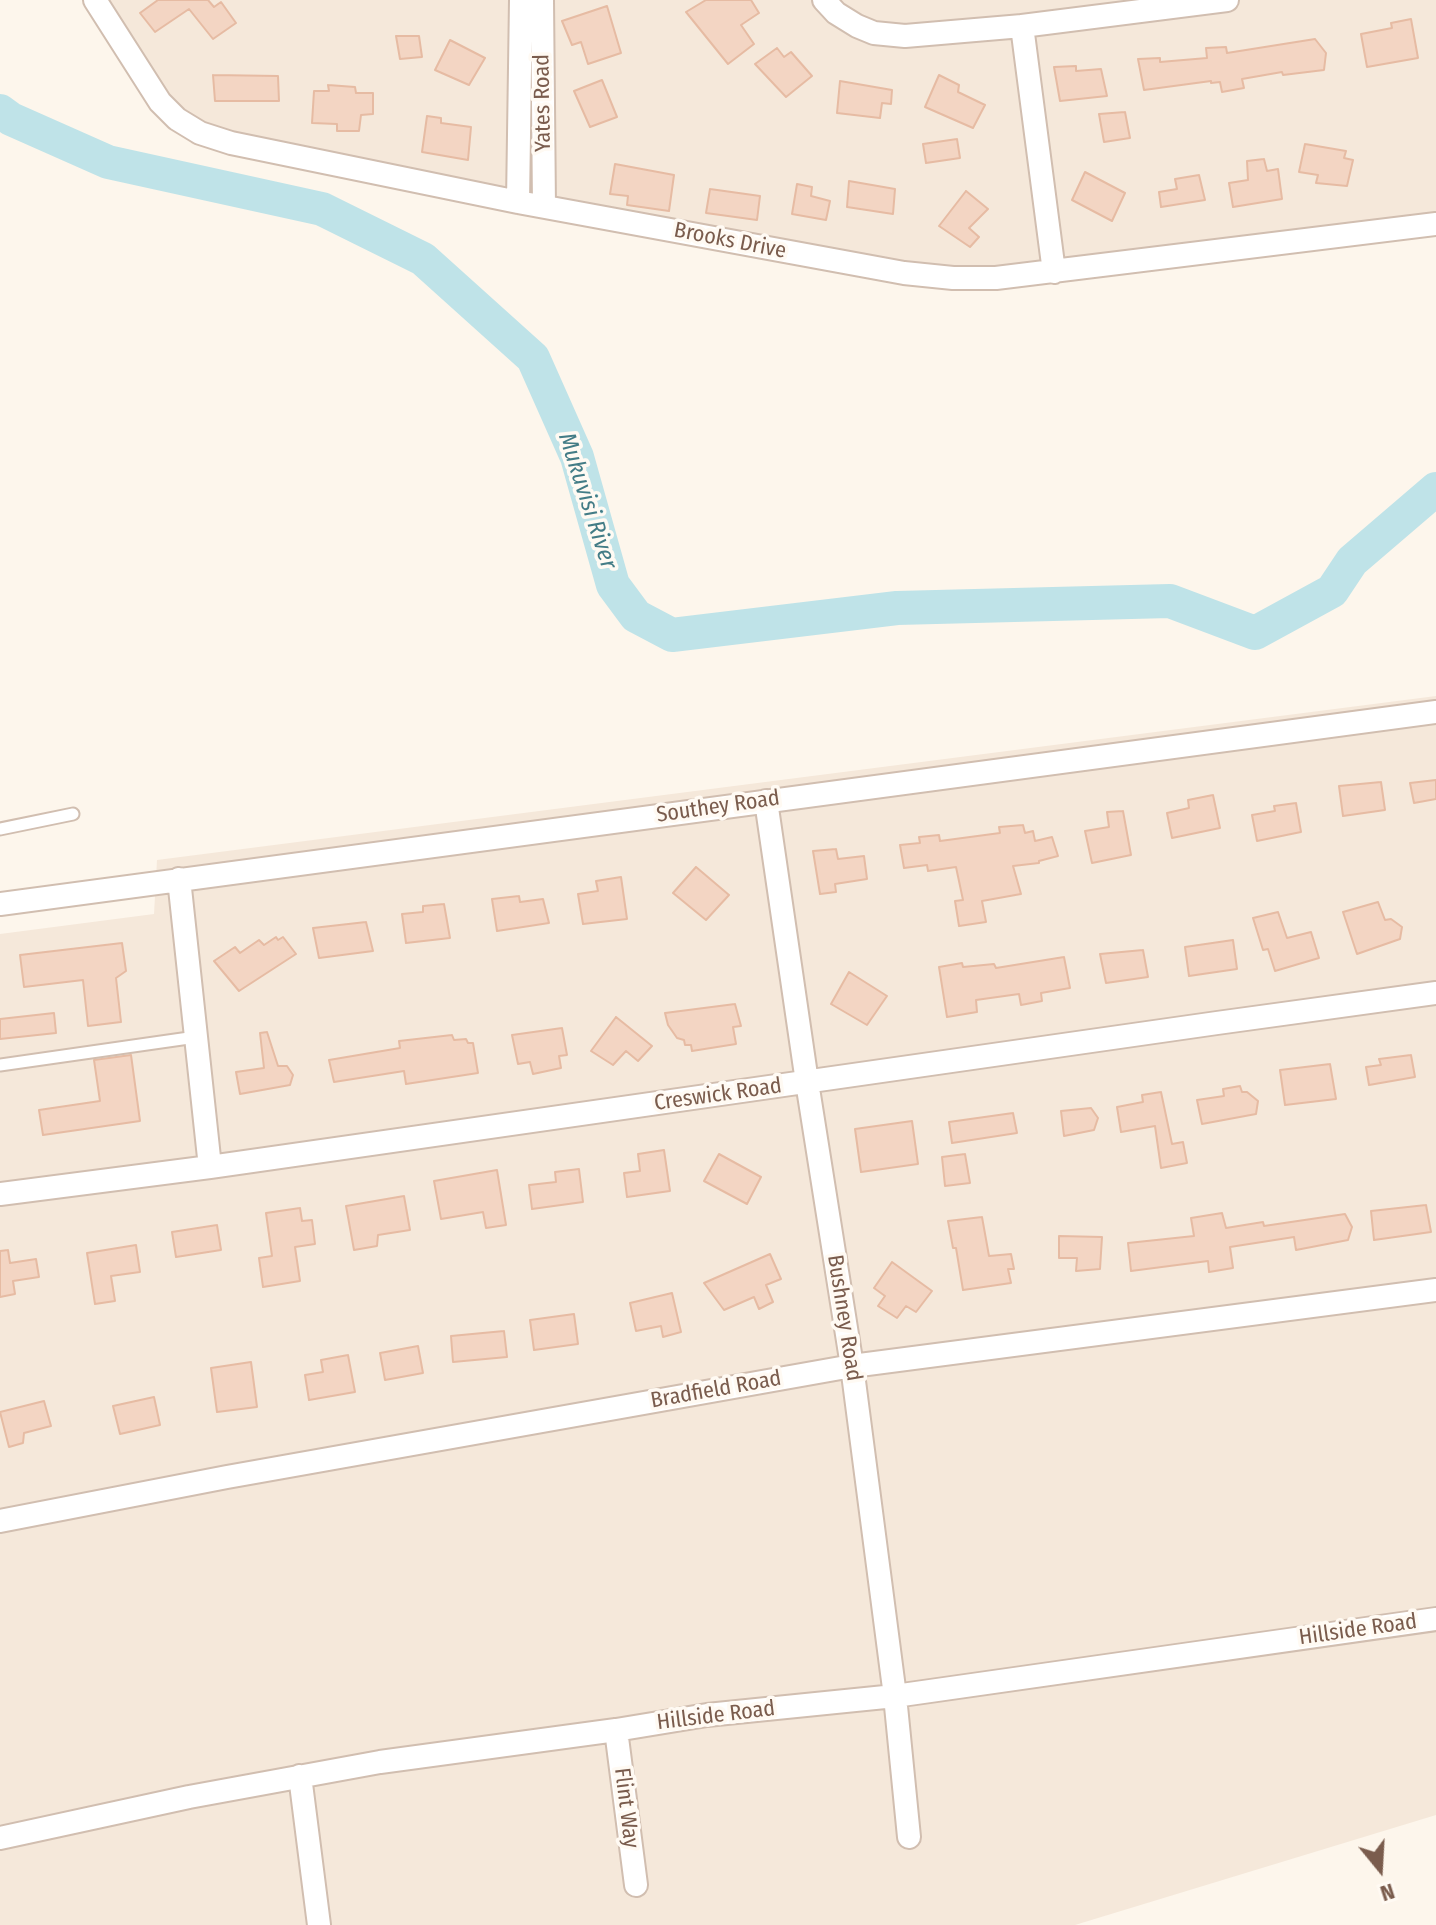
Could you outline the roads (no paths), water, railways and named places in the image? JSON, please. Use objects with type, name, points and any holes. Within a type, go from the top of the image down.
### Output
[{"type":"street","name":"Brooks Drive","points":[[95,0],[160,102],[177,119],[200,133],[231,143],[518,202],[904,273],[996,278],[1436,224]]},
{"type":"street","name":"Yates Road","points":[[518,202],[521,0]]},
{"type":"street","name":"Yates Road","points":[[542,0],[544,206]]},
{"type":"street","points":[[824,0],[836,13],[857,26],[874,33],[905,36],[1022,26],[1227,0]]},
{"type":"street","points":[[1022,26],[1054,272]]},
{"type":"street","name":"Southey Road","points":[[0,904],[1436,712]]},
{"type":"street","name":"Bushney Road","points":[[766,801],[852,1366],[895,1696],[909,1837]]},
{"type":"street","points":[[179,879],[210,1167]]},
{"type":"street","name":"Creswick Road","points":[[0,1194],[1436,993]]},
{"type":"street","name":"Bradfield Road","points":[[0,1521],[227,1477],[852,1366],[1436,1290]]},
{"type":"street","name":"Hillside Road","points":[[0,1838],[189,1797],[380,1762],[707,1715],[895,1696],[1436,1619]]},
{"type":"street","name":"Flint Way","points":[[616,1730],[636,1885]]},
{"type":"street","points":[[300,1776],[319,1925]]},
{"type":"lane","points":[[0,829],[73,814]]},
{"type":"lane","points":[[0,1065],[196,1037]]},
{"type":"waterway","name":"Mukuvisi River","points":[[0,111],[11,119],[108,162],[322,209],[423,259],[533,358],[577,457],[613,585],[636,616],[672,635],[897,608],[1170,601],[1255,633],[1332,591],[1352,561],[1436,489]]}]
